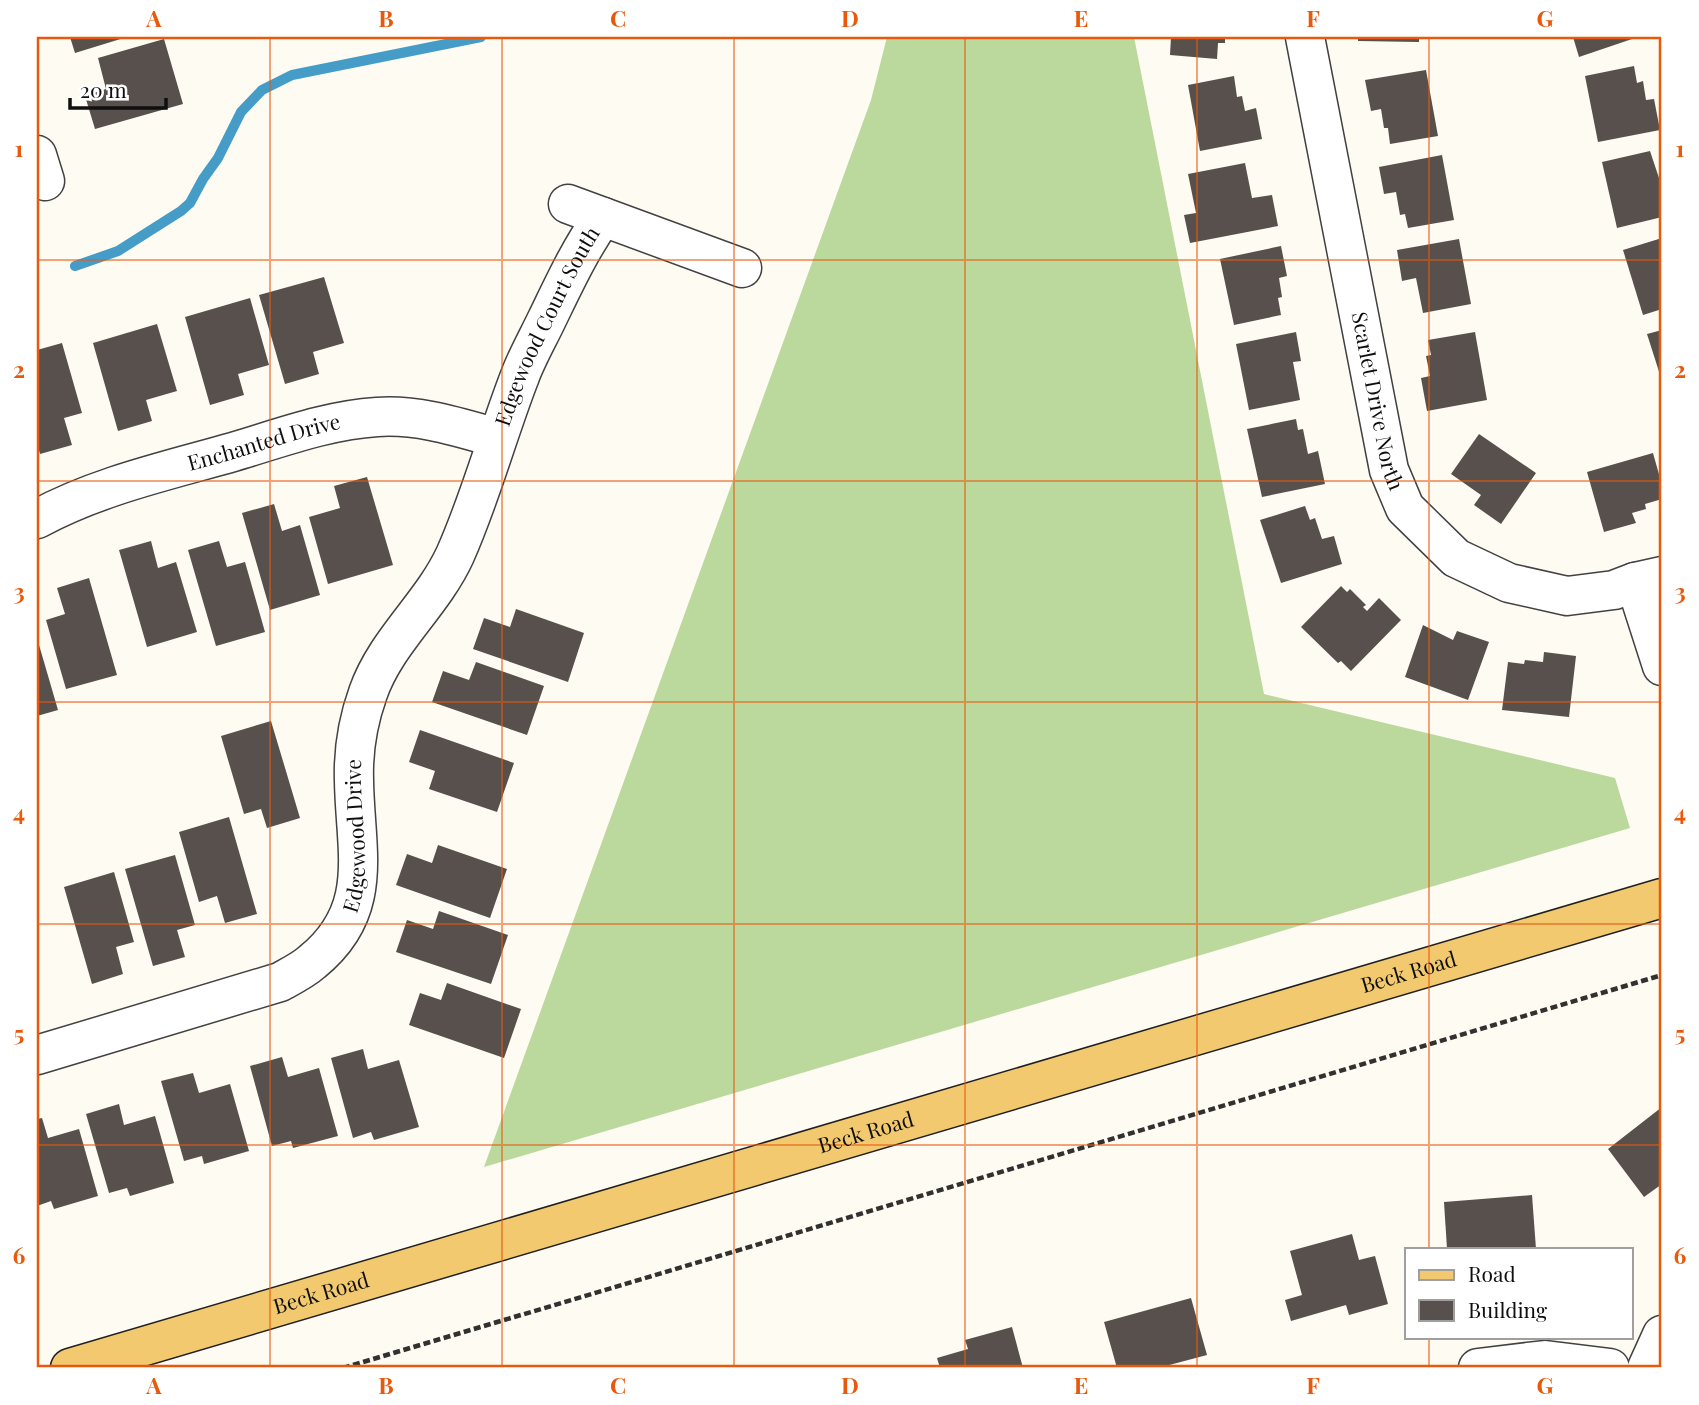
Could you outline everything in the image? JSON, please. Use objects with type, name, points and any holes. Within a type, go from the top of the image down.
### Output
[{"type":"main road","name":"Beck Road","points":[[70,1368],[1662,898]]},
{"type":"street","name":"Scarlet Drive North","points":[[1305,37],[1389,470],[1405,508],[1456,558],[1509,583],[1567,596],[1615,590],[1649,579]]},
{"type":"street","name":"Edgewood Court South","points":[[568,204],[741,268]]},
{"type":"street","name":"Edgewood Court South","points":[[497,438],[521,373],[584,244],[603,217]]},
{"type":"street","name":"Enchanted Drive","points":[[37,519],[92,492],[335,423],[377,417],[410,417],[497,438]]},
{"type":"street","name":"Edgewood Drive","points":[[37,1055],[281,982],[312,963],[335,939],[348,915],[359,883],[354,782],[356,733],[368,692],[382,662],[430,596],[454,557],[497,438]]},
{"type":"street","points":[[1649,579],[1662,666]]},
{"type":"street","points":[[1647,1368],[1662,1335]]},
{"type":"street","points":[[1478,1368],[1545,1360],[1610,1368]]},
{"type":"path","points":[[343,1368],[1662,975]]},
{"type":"green space","points":[[887,37],[1134,37],[1264,694],[1615,778],[1630,828],[484,1167],[871,100]]},
{"type":"building","points":[[70,37],[127,37],[75,53]]},
{"type":"building","points":[[1171,37],[1225,37],[1225,43],[1218,43],[1217,59],[1170,55]]},
{"type":"building","points":[[1358,37],[1419,37],[1419,42],[1358,41]]},
{"type":"building","points":[[1573,37],[1638,37],[1579,57]]},
{"type":"building","points":[[164,39],[183,104],[95,129],[85,96],[106,89],[98,58]]},
{"type":"building","points":[[1634,66],[1637,83],[1643,81],[1646,100],[1654,99],[1660,130],[1598,142],[1585,76]]},
{"type":"building","points":[[1426,70],[1438,136],[1390,144],[1381,109],[1371,111],[1365,80]]},
{"type":"building","points":[[1234,76],[1237,97],[1242,96],[1245,111],[1256,108],[1262,139],[1200,151],[1188,85]]},
{"type":"building","points":[[1650,151],[1662,187],[1662,217],[1617,228],[1602,162]]},
{"type":"building","points":[[1442,155],[1454,220],[1408,228],[1405,214],[1400,215],[1396,192],[1384,194],[1379,167]]},
{"type":"building","points":[[1245,163],[1252,198],[1272,195],[1278,226],[1190,243],[1184,215],[1196,213],[1188,174]]},
{"type":"building","points":[[1662,238],[1662,309],[1643,315],[1623,250]]},
{"type":"building","points":[[1459,239],[1471,304],[1423,313],[1416,278],[1402,281],[1397,250]]},
{"type":"building","points":[[1281,246],[1287,276],[1279,278],[1281,315],[1234,325],[1220,259]]},
{"type":"building","points":[[324,277],[344,343],[313,352],[319,374],[285,384],[259,295]]},
{"type":"building","points":[[250,298],[269,365],[238,374],[244,395],[210,405],[185,317]]},
{"type":"building","points":[[157,324],[177,391],[146,400],[152,421],[118,431],[93,343]]},
{"type":"building","points":[[1662,330],[1662,381],[1647,334]]},
{"type":"building","points":[[1296,332],[1301,361],[1293,362],[1300,400],[1249,410],[1236,344]]},
{"type":"building","points":[[1475,332],[1487,400],[1427,411],[1421,378],[1430,376],[1426,356],[1431,355],[1428,340]]},
{"type":"building","points":[[62,343],[82,413],[64,418],[72,445],[40,454],[37,443],[37,350]]},
{"type":"building","points":[[1296,419],[1298,430],[1303,429],[1308,454],[1318,451],[1325,484],[1262,497],[1247,429]]},
{"type":"building","points":[[1479,434],[1536,473],[1501,524],[1474,505],[1481,495],[1451,474]]},
{"type":"building","points":[[1653,453],[1662,485],[1662,499],[1645,504],[1646,509],[1632,513],[1636,523],[1604,532],[1587,472]]},
{"type":"building","points":[[367,477],[393,565],[328,584],[309,517],[340,508],[334,486]]},
{"type":"building","points":[[274,504],[282,531],[300,525],[320,595],[270,610],[242,513]]},
{"type":"building","points":[[1305,506],[1310,520],[1315,518],[1322,539],[1334,536],[1342,564],[1281,583],[1260,520]]},
{"type":"building","points":[[151,541],[158,568],[176,562],[197,632],[147,647],[119,550]]},
{"type":"building","points":[[219,541],[227,567],[245,562],[265,632],[216,646],[188,550]]},
{"type":"building","points":[[89,578],[117,675],[66,689],[46,620],[65,614],[57,588]]},
{"type":"building","points":[[1341,586],[1347,592],[1350,589],[1366,605],[1363,607],[1367,611],[1379,598],[1401,620],[1351,671],[1341,661],[1338,663],[1301,627]]},
{"type":"building","points":[[516,609],[584,633],[568,682],[473,649],[484,618],[510,627]]},
{"type":"building","points":[[1423,625],[1453,640],[1457,631],[1489,642],[1468,700],[1405,677]]},
{"type":"building","points":[[37,638],[58,710],[37,716]]},
{"type":"building","points":[[1544,652],[1576,656],[1569,717],[1502,710],[1508,662],[1543,662]]},
{"type":"building","points":[[476,662],[544,686],[527,735],[432,702],[443,671],[469,680]]},
{"type":"building","points":[[271,721],[300,818],[267,828],[261,809],[244,814],[221,736]]},
{"type":"building","points":[[420,730],[514,763],[497,812],[429,789],[435,771],[409,762]]},
{"type":"building","points":[[229,817],[257,914],[225,923],[217,896],[199,902],[179,832]]},
{"type":"building","points":[[438,845],[507,869],[490,918],[396,885],[407,854],[432,863]]},
{"type":"building","points":[[175,855],[195,925],[177,930],[185,957],[153,966],[125,869]]},
{"type":"building","points":[[114,872],[134,942],[116,947],[123,974],[92,984],[64,887]]},
{"type":"building","points":[[439,911],[508,935],[491,984],[396,952],[407,920],[433,929]]},
{"type":"building","points":[[447,983],[521,1009],[504,1058],[409,1025],[420,993],[441,1000]]},
{"type":"building","points":[[363,1049],[368,1069],[399,1060],[419,1127],[374,1140],[371,1132],[353,1138],[331,1058]]},
{"type":"building","points":[[282,1057],[288,1077],[319,1068],[338,1136],[293,1148],[291,1141],[272,1146],[250,1066]]},
{"type":"building","points":[[193,1073],[199,1093],[230,1084],[249,1151],[204,1164],[202,1156],[184,1161],[161,1081]]},
{"type":"building","points":[[119,1104],[124,1125],[155,1116],[174,1183],[130,1196],[127,1188],[109,1193],[86,1114]]},
{"type":"building","points":[[1662,1107],[1662,1184],[1644,1197],[1608,1149]]},
{"type":"building","points":[[42,1118],[48,1138],[79,1129],[98,1196],[54,1209],[51,1201],[37,1206],[37,1119]]},
{"type":"building","points":[[1532,1195],[1536,1248],[1447,1248],[1444,1202]]},
{"type":"building","points":[[1352,1234],[1359,1260],[1375,1256],[1388,1304],[1349,1315],[1346,1305],[1291,1321],[1285,1300],[1302,1295],[1290,1251]]},
{"type":"building","points":[[1191,1298],[1207,1355],[1158,1368],[1117,1368],[1104,1322]]},
{"type":"building","points":[[1012,1327],[1023,1368],[940,1368],[937,1358],[968,1349],[965,1340]]},
{"type":"waterway","points":[[75,266],[118,251],[190,203],[218,158],[241,112],[262,90],[292,75],[481,37]]}]
